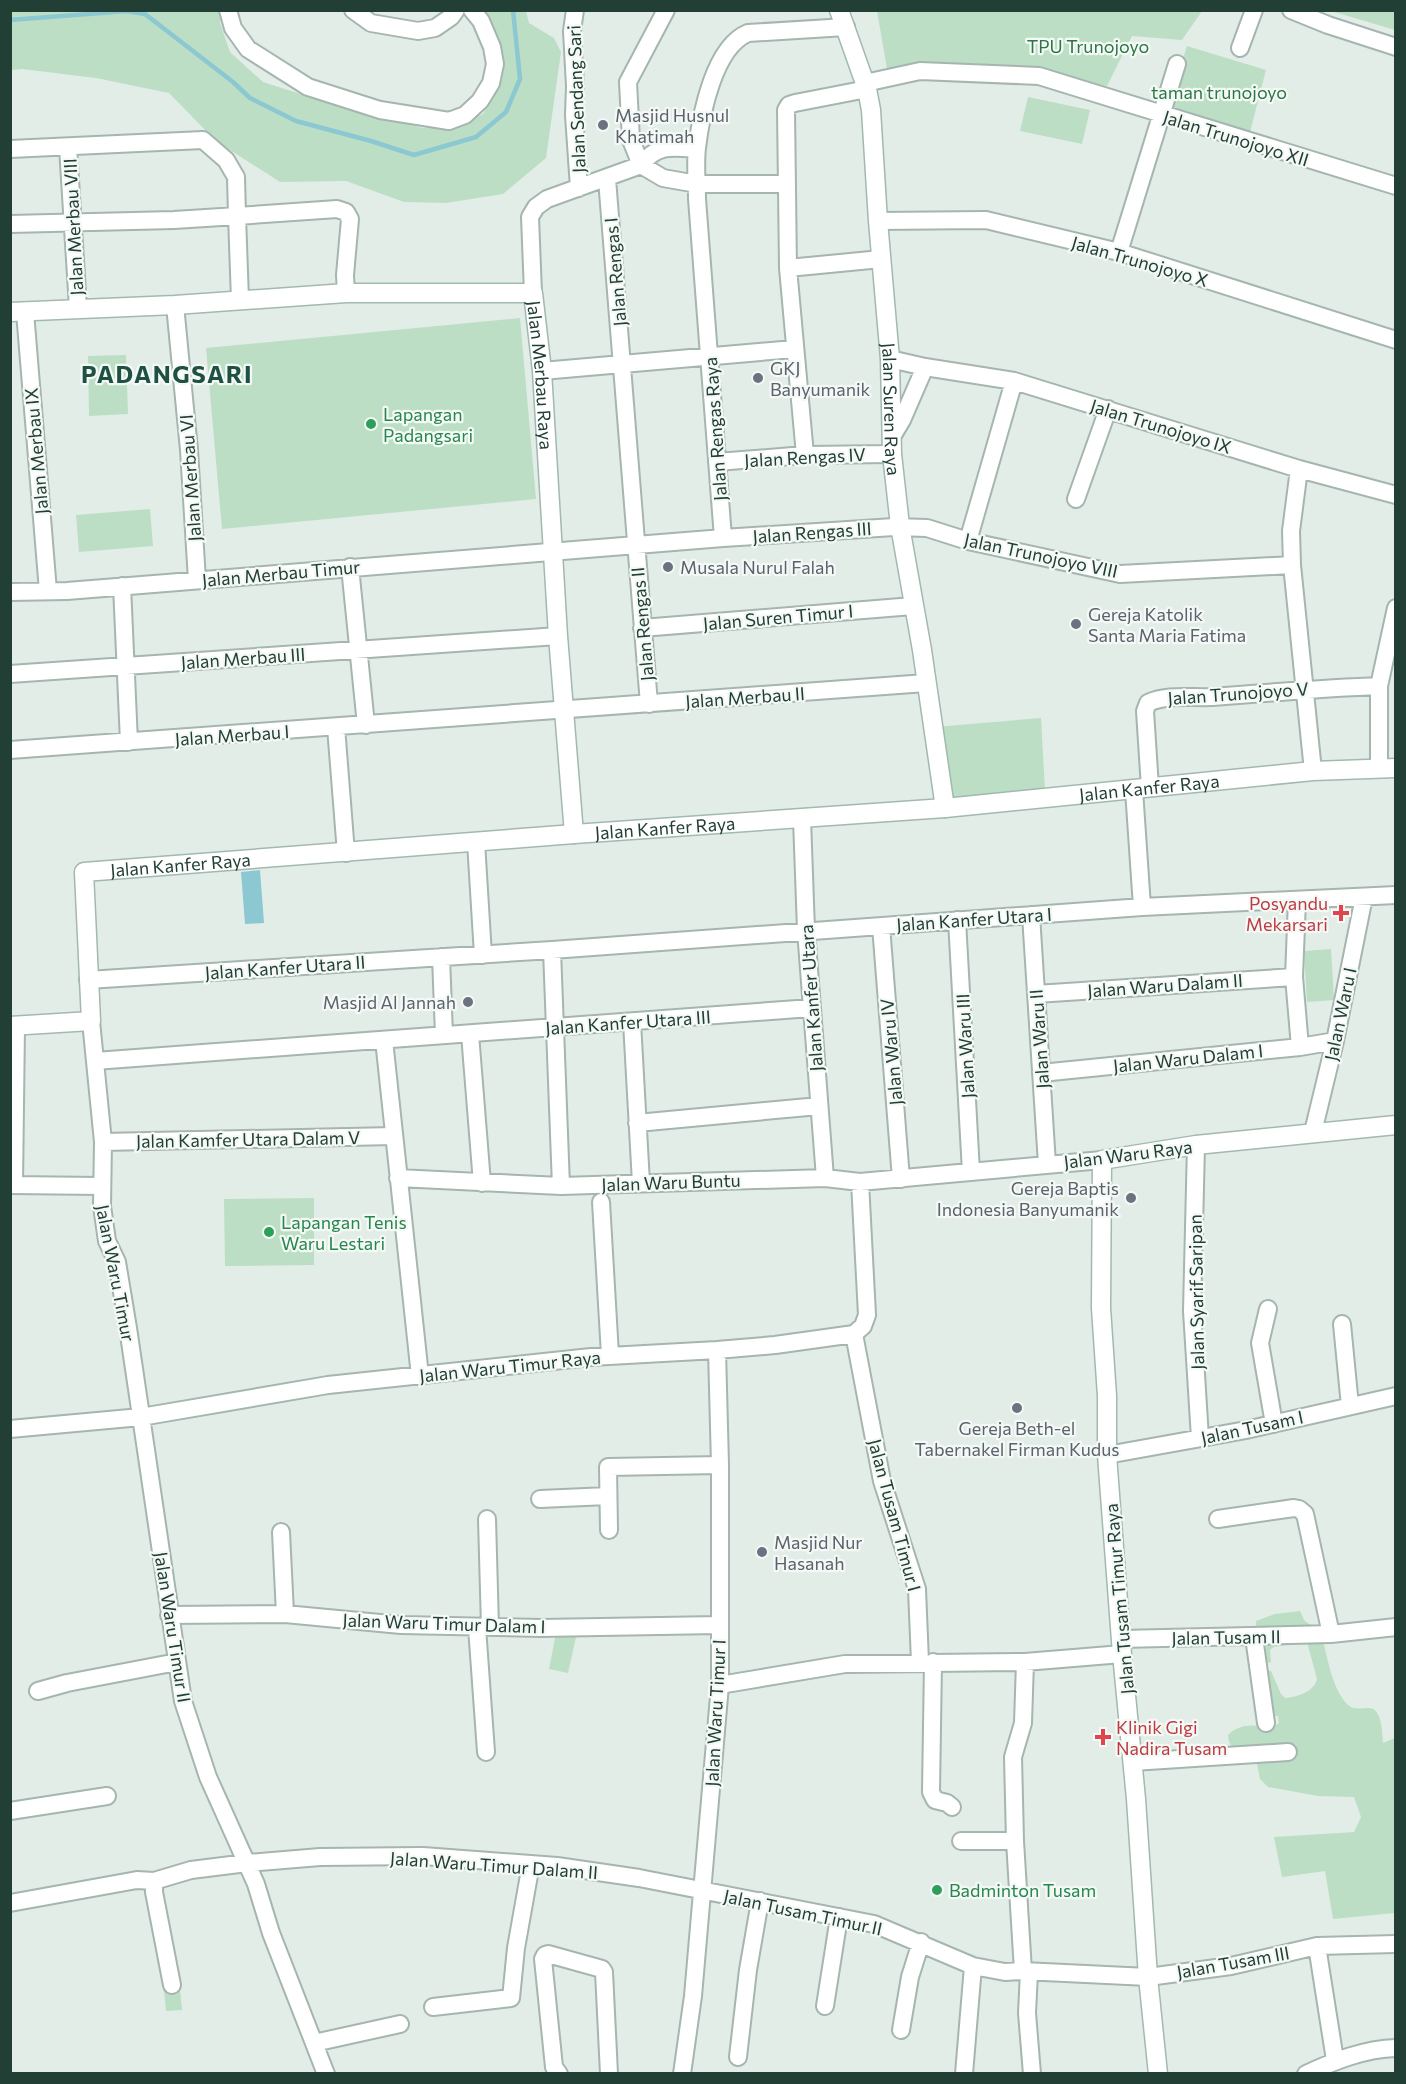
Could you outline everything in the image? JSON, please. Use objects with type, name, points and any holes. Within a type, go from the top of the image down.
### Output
[{"type":"street","points":[[228,10],[233,28],[248,49],[308,87],[380,110],[449,121],[465,115],[480,101],[491,83],[495,64],[492,47],[481,21],[472,10]]},
{"type":"street","points":[[353,10],[418,31],[435,28],[451,17],[456,10]]},
{"type":"street","name":"Jalan Sendang Sari","points":[[574,10],[572,31],[574,115],[579,188]]},
{"type":"street","points":[[666,10],[628,82],[631,140],[641,165],[663,178],[697,184],[786,184],[788,268],[805,455]]},
{"type":"street","points":[[824,10],[838,22]]},
{"type":"street","points":[[1240,48],[1254,10]]},
{"type":"street","points":[[1291,10],[1395,47]]},
{"type":"street","name":"Jalan Suren Raya","points":[[838,22],[866,86],[871,110],[890,359],[892,454],[900,526],[945,808]]},
{"type":"street","name":"Jalan Rengas Raya","points":[[723,538],[697,184],[696,149],[706,102],[718,65],[737,39],[748,33],[838,22]]},
{"type":"street","points":[[1119,252],[1177,64]]},
{"type":"street","name":"Jalan Trunojoyo XII","points":[[786,184],[785,118],[789,105],[920,71],[1039,76],[1160,116],[1395,186]]},
{"type":"street","points":[[10,149],[203,140],[226,160],[236,177],[240,300]]},
{"type":"street","name":"Jalan Merbau VIII","points":[[68,147],[78,308]]},
{"type":"street","points":[[533,293],[530,217],[536,207],[547,199],[641,165],[658,149],[672,147],[696,149]]},
{"type":"street","name":"Jalan Rengas I","points":[[607,179],[636,545]]},
{"type":"street","points":[[10,224],[174,220],[337,209],[346,212],[350,219],[345,275],[346,293]]},
{"type":"street","name":"Jalan Trunojoyo X","points":[[878,221],[987,220],[1119,252],[1395,340]]},
{"type":"street","points":[[788,268],[881,259]]},
{"type":"street","name":"Jalan Merbau Raya","points":[[18,312],[175,305],[346,293],[533,293],[542,371],[552,552],[573,834]]},
{"type":"street","name":"Jalan Merbau VI","points":[[175,305],[189,450],[197,580]]},
{"type":"street","name":"Jalan Merbau IX","points":[[18,312],[48,591]]},
{"type":"street","points":[[542,371],[794,349]]},
{"type":"street","name":"Jalan Trunojoyo IX","points":[[890,359],[1014,381],[1299,469],[1395,495]]},
{"type":"street","points":[[893,435],[925,367]]},
{"type":"street","points":[[968,541],[1014,381]]},
{"type":"street","points":[[1076,499],[1108,409]]},
{"type":"street","name":"Jalan Rengas IV","points":[[717,462],[805,455],[892,454]]},
{"type":"street","points":[[1299,469],[1291,531],[1292,565],[1313,771]]},
{"type":"street","name":"Jalan Trunojoyo VIII","points":[[900,526],[927,528],[968,541],[1120,574],[1292,565]]},
{"type":"street","name":"Jalan Rengas III","points":[[723,538],[900,526]]},
{"type":"street","points":[[552,552],[723,538]]},
{"type":"street","name":"Jalan Rengas II","points":[[636,545],[649,704]]},
{"type":"street","name":"Jalan Merbau Timur","points":[[10,592],[122,586],[552,552]]},
{"type":"street","points":[[350,567],[366,725]]},
{"type":"street","points":[[122,586],[129,742]]},
{"type":"street","name":"Jalan Suren Timur I","points":[[642,628],[913,606]]},
{"type":"street","points":[[1387,768],[1379,686],[1395,608]]},
{"type":"street","name":"Jalan Merbau III","points":[[10,674],[558,636]]},
{"type":"street","name":"Jalan Merbau II","points":[[563,711],[926,683]]},
{"type":"street","name":"Jalan Trunojoyo V","points":[[1142,789],[1145,711],[1148,703],[1156,699],[1379,686]]},
{"type":"street","name":"Jalan Merbau I","points":[[10,750],[563,711]]},
{"type":"street","points":[[336,727],[346,853]]},
{"type":"street","name":"Jalan Kanfer Raya","points":[[91,1021],[84,872],[945,808],[1313,771],[1387,768]]},
{"type":"street","points":[[1142,789],[1142,907]]},
{"type":"street","name":"Jalan Kanfer Utara","points":[[802,819],[806,930],[825,1178]]},
{"type":"street","points":[[476,842],[483,955]]},
{"type":"street","name":"Jalan Kanfer Utara I","points":[[806,930],[1142,907],[1395,895]]},
{"type":"street","name":"Jalan Waru I","points":[[1313,1132],[1335,1041],[1364,897]]},
{"type":"street","name":"Jalan Waru I","points":[[1297,900],[1294,977],[1300,1047]]},
{"type":"street","name":"Jalan Waru II","points":[[1031,915],[1047,1164]]},
{"type":"street","name":"Jalan Waru III","points":[[957,920],[971,1172]]},
{"type":"street","name":"Jalan Waru IV","points":[[881,926],[901,1179]]},
{"type":"street","name":"Jalan Kanfer Utara II","points":[[88,980],[483,955],[806,930]]},
{"type":"street","points":[[552,950],[561,1186]]},
{"type":"street","points":[[441,957],[444,1035]]},
{"type":"street","name":"Jalan Waru Dalam II","points":[[1036,994],[1294,977]]},
{"type":"street","name":"Jalan Kanfer Utara III","points":[[95,1061],[811,1008]]},
{"type":"street","points":[[91,1021],[13,1026],[12,1185],[101,1186]]},
{"type":"street","name":"Jalan Waru Timur","points":[[91,1021],[103,1142],[102,1206],[107,1241],[117,1263],[141,1417]]},
{"type":"street","points":[[632,1022],[641,1183]]},
{"type":"street","points":[[470,1034],[482,1183]]},
{"type":"street","points":[[384,1040],[420,1376]]},
{"type":"street","name":"Jalan Waru Dalam I","points":[[1041,1073],[1300,1047],[1335,1041]]},
{"type":"street","points":[[638,1123],[819,1106]]},
{"type":"street","name":"Jalan Waru Raya","points":[[860,1182],[1102,1160],[1196,1145],[1395,1125]]},
{"type":"street","name":"Jalan Kamfer Utara Dalam V","points":[[103,1142],[394,1136]]},
{"type":"street","name":"Jalan Syarif Saripan","points":[[1196,1145],[1192,1311],[1200,1438]]},
{"type":"street","name":"Jalan Tusam Timur Raya","points":[[1102,1160],[1101,1308],[1107,1396],[1107,1455],[1133,1762],[1148,1977],[1158,2073]]},
{"type":"street","name":"Jalan Waru Buntu","points":[[398,1178],[561,1186],[825,1178],[860,1182]]},
{"type":"street","points":[[854,1334],[863,1326],[867,1315],[860,1182]]},
{"type":"street","points":[[601,1202],[610,1355]]},
{"type":"street","points":[[1268,1309],[1260,1349],[1274,1424]]},
{"type":"street","points":[[1342,1324],[1350,1406]]},
{"type":"street","name":"Jalan Waru Timur Raya","points":[[10,1429],[141,1417],[328,1384],[610,1355],[717,1350],[854,1334]]},
{"type":"street","name":"Jalan Tusam Timur I","points":[[854,1334],[882,1481],[917,1589],[927,1662],[932,1795],[937,1801],[952,1807]]},
{"type":"street","name":"Jalan Waru Timur I","points":[[682,2073],[693,1996],[720,1685],[720,1465],[717,1350]]},
{"type":"street","name":"Jalan Tusam I","points":[[1107,1455],[1274,1424],[1395,1396]]},
{"type":"street","name":"Jalan Waru Timur II","points":[[141,1417],[183,1701],[208,1778],[256,1884],[271,1933],[326,2073]]},
{"type":"street","points":[[609,1530],[608,1467],[720,1465]]},
{"type":"street","points":[[540,1499],[608,1496]]},
{"type":"street","points":[[1218,1519],[1294,1508],[1305,1514],[1331,1634]]},
{"type":"street","points":[[486,1752],[484,1627],[487,1519]]},
{"type":"street","points":[[281,1532],[285,1614]]},
{"type":"street","name":"Jalan Waru Timur Dalam I","points":[[169,1615],[285,1614],[401,1625],[484,1627],[719,1625]]},
{"type":"street","name":"Jalan Tusam II","points":[[1122,1647],[1254,1636],[1331,1634],[1395,1627]]},
{"type":"street","points":[[1254,1636],[1266,1723]]},
{"type":"street","points":[[720,1685],[845,1664],[1025,1662],[1122,1647]]},
{"type":"street","points":[[38,1691],[177,1662]]},
{"type":"street","points":[[1025,1662],[1023,1724],[1013,1757],[1015,1841],[1032,2073]]},
{"type":"street","points":[[1133,1762],[1288,1752]]},
{"type":"street","points":[[10,1811],[107,1796]]},
{"type":"street","points":[[961,1841],[1015,1841]]},
{"type":"street","name":"Jalan Waru Timur Dalam II","points":[[247,1863],[320,1857],[423,1856],[531,1864],[639,1878],[702,1891]]},
{"type":"street","points":[[10,1903],[137,1880],[154,1881],[191,1870],[247,1863]]},
{"type":"street","points":[[433,2007],[511,1998],[516,1948],[531,1864]]},
{"type":"street","points":[[154,1881],[154,1892],[172,1985]]},
{"type":"street","name":"Jalan Tusam Timur II","points":[[702,1891],[874,1924],[973,1966],[1005,1972],[1148,1977]]},
{"type":"street","points":[[738,2057],[748,1970],[760,1901]]},
{"type":"street","points":[[825,2006],[839,1917]]},
{"type":"street","points":[[901,2030],[910,1977],[921,1942]]},
{"type":"street","name":"Jalan Tusam III","points":[[1148,1977],[1231,1966],[1317,1946],[1395,1944]]},
{"type":"street","points":[[1317,1946],[1335,2060]]},
{"type":"street","points":[[559,2073],[554,2067],[546,1993],[543,1959],[548,1953],[602,1969],[604,1972],[609,2073]]},
{"type":"street","points":[[964,2073],[973,1966]]},
{"type":"street","points":[[314,2043],[400,2024]]},
{"type":"street","points":[[1306,2073],[1335,2060],[1383,2048],[1395,2048]]},
{"type":"green space","points":[[11,11],[221,11],[220,23],[230,52],[263,82],[366,115],[423,128],[456,126],[483,114],[499,85],[503,72],[498,37],[482,11],[526,11],[529,23],[554,38],[561,52],[546,158],[503,194],[446,203],[404,202],[346,181],[280,182],[216,141],[169,93],[96,78],[22,69],[11,70]]},
{"type":"green space","name":"TPU Trunojoyo","points":[[877,11],[1202,11],[1182,40],[1132,36],[1107,86],[1024,66],[931,62],[887,69]]},
{"type":"green space","points":[[1331,11],[1395,11],[1395,30]]},
{"type":"green space","name":"taman trunojoyo","points":[[1187,46],[1266,70],[1249,136],[1165,113]]},
{"type":"green space","points":[[1028,97],[1090,110],[1082,144],[1020,131]]},
{"type":"green space","name":"Lapangan Padangsari","points":[[520,318],[536,499],[222,529],[206,348]]},
{"type":"green space","points":[[126,355],[128,414],[89,416],[88,356]]},
{"type":"green space","points":[[150,509],[153,546],[79,552],[76,515]]},
{"type":"green space","points":[[1041,718],[1045,790],[950,804],[934,727]]},
{"type":"green space","points":[[1331,949],[1334,1000],[1307,1002],[1304,951]]},
{"type":"green space","name":"Lapangan Tenis Waru Lestari","points":[[314,1198],[314,1265],[225,1266],[224,1199]]},
{"type":"green space","points":[[1300,1611],[1304,1620],[1321,1633],[1336,1687],[1346,1703],[1352,1707],[1374,1710],[1381,1726],[1383,1743],[1395,1738],[1395,1913],[1333,1919],[1325,1871],[1282,1877],[1274,1837],[1354,1832],[1361,1817],[1354,1797],[1318,1796],[1268,1787],[1260,1779],[1256,1759],[1237,1752],[1229,1741],[1228,1735],[1238,1728],[1259,1726],[1270,1729],[1279,1723],[1278,1716],[1265,1715],[1256,1701],[1250,1683],[1254,1675],[1266,1670],[1271,1671],[1285,1698],[1304,1693],[1315,1684],[1317,1679],[1307,1642],[1274,1647],[1270,1650],[1271,1662],[1265,1664],[1256,1636],[1256,1621],[1275,1614]]},
{"type":"green space","points":[[556,1633],[576,1637],[568,1673],[549,1669]]},
{"type":"green space","points":[[180,1989],[182,2010],[166,2011],[164,1990]]},
{"type":"water","points":[[260,870],[264,923],[245,924],[241,872]]},
{"type":"waterway","points":[[10,20],[127,11],[145,14],[233,82],[250,98],[296,121],[414,155],[476,137],[506,112],[520,79],[513,10]]},
{"type":"place","name":"Masjid Husnul Khatimah","points":[[603,125]]},
{"type":"place","name":"GKJ Banyumanik","points":[[758,378]]},
{"type":"place","name":"Lapangan Padangsari","points":[[371,424]]},
{"type":"place","name":"Musala Nurul Falah","points":[[668,567]]},
{"type":"place","name":"Gereja Katolik Santa Maria Fatima","points":[[1076,624]]},
{"type":"place","name":"Posyandu Mekarsari","points":[[1341,913]]},
{"type":"place","name":"Masjid Al Jannah","points":[[468,1002]]},
{"type":"place","name":"Gereja Baptis Indonesia Banyumanik","points":[[1131,1198]]},
{"type":"place","name":"Lapangan Tenis Waru Lestari","points":[[269,1232]]},
{"type":"place","name":"Gereja Beth-el Tabernakel Firman Kudus","points":[[1017,1408]]},
{"type":"place","name":"Masjid Nur Hasanah","points":[[762,1552]]},
{"type":"place","name":"Klinik Gigi Nadira Tusam","points":[[1103,1737]]},
{"type":"place","name":"Badminton Tusam","points":[[937,1890]]},
{"type":"district","name":"PADANGSARI","points":[[167,373]]}]
